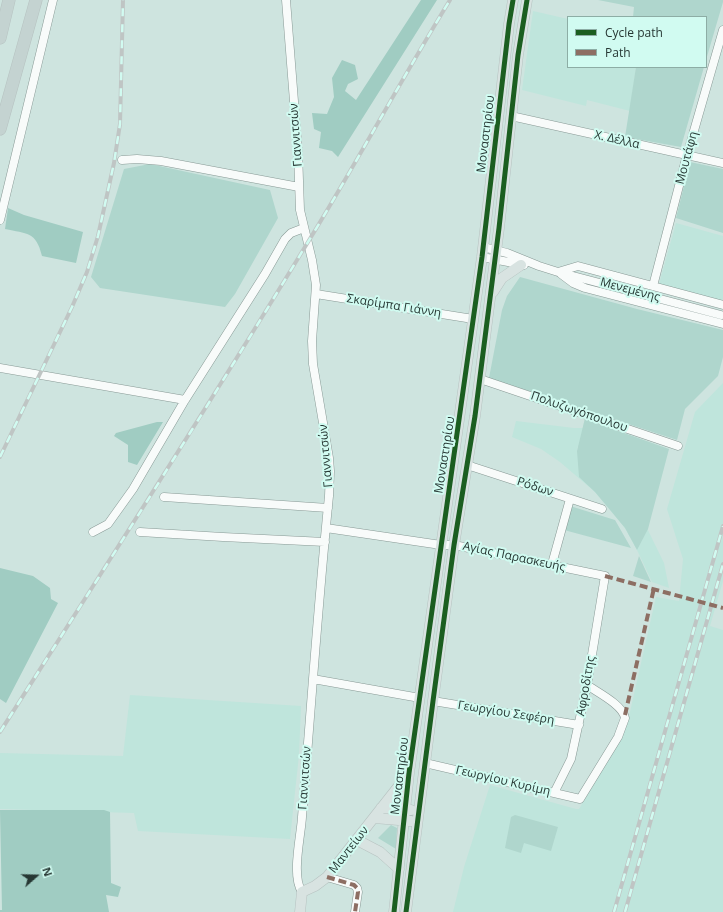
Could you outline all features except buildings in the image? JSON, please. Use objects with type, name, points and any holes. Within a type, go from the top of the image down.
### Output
[{"type":"highway","points":[[0,38],[9,0]]},
{"type":"highway","points":[[0,129],[36,0]]},
{"type":"main road","name":"Μοναστηρίου","points":[[394,912],[409,773],[461,412],[513,0]]},
{"type":"main road","name":"Μοναστηρίου","points":[[406,912],[454,545],[480,379],[518,55],[527,0]]},
{"type":"main road","points":[[490,299],[500,279],[521,265]]},
{"type":"main road","name":"Μαντείων","points":[[302,892],[315,886],[327,877],[409,773]]},
{"type":"main road","points":[[381,808],[419,811]]},
{"type":"main road","name":"Μαντείων","points":[[374,818],[417,822]]},
{"type":"main road","points":[[357,840],[380,852],[399,869]]},
{"type":"main road","name":"Γιαννιτσών","points":[[300,912],[302,892]]},
{"type":"street","points":[[0,220],[53,0]]},
{"type":"street","name":"Γιαννιτσών","points":[[286,0],[298,152],[300,210],[314,269],[316,294],[312,359],[330,471],[302,826],[297,872],[298,884],[302,892]]},
{"type":"street","name":"Μουτάφη","points":[[653,286],[687,155],[723,30]]},
{"type":"street","name":"Χ. Δέλλα","points":[[511,116],[723,163]]},
{"type":"street","points":[[122,160],[137,159],[161,161],[299,187]]},
{"type":"street","points":[[93,532],[108,524],[133,489],[185,400],[285,240],[291,232],[304,228]]},
{"type":"street","name":"Μενεμένης","points":[[482,252],[495,255],[521,265],[539,266]]},
{"type":"street","name":"Μενεμένης","points":[[495,255],[510,254],[558,272],[721,315]]},
{"type":"street","points":[[558,272],[577,265],[723,305]]},
{"type":"street","points":[[558,272],[573,283],[585,288],[723,324]]},
{"type":"street","name":"Σκαρίμπα Γιάννη","points":[[316,294],[473,319]]},
{"type":"street","points":[[0,368],[185,400]]},
{"type":"street","name":"Πολυζωγόπουλου","points":[[480,379],[678,446]]},
{"type":"street","name":"Ρόδων","points":[[467,465],[602,509]]},
{"type":"street","points":[[164,497],[328,508]]},
{"type":"street","points":[[552,564],[570,499]]},
{"type":"street","name":"Αγίας Παρασκευής","points":[[326,528],[441,545],[454,545],[605,576]]},
{"type":"street","points":[[140,532],[325,542]]},
{"type":"street","name":"Αφροδίτης","points":[[554,793],[570,761],[579,725],[605,576]]},
{"type":"street","points":[[313,679],[420,698]]},
{"type":"street","name":"Γεωργίου Κυρίμη","points":[[425,763],[580,799],[618,737],[625,718],[622,711],[587,684]]},
{"type":"street","name":"Γεωργίου Σεφέρη","points":[[433,701],[579,725]]},
{"type":"street","points":[[327,877],[354,885],[357,888],[358,892],[355,912]]},
{"type":"shaded area","points":[[421,0],[437,0],[338,157],[332,151],[319,148],[321,132],[314,129],[312,113],[327,114],[334,97],[332,78],[342,60],[355,65],[358,79],[348,84],[345,91],[356,100]]},
{"type":"shaded area","points":[[598,0],[723,0],[707,57],[707,16],[633,16],[634,7]]},
{"type":"shaded area","points":[[533,11],[567,19],[567,68],[636,68],[630,111],[587,100],[586,106],[522,90]]},
{"type":"shaded area","points":[[636,68],[704,68],[681,147],[625,137]]},
{"type":"shaded area","points":[[690,162],[723,169],[723,233],[676,218]]},
{"type":"shaded area","points":[[150,164],[270,190],[278,218],[235,294],[225,307],[100,288],[91,277],[124,169]]},
{"type":"shaded area","points":[[8,208],[24,215],[83,232],[76,263],[42,256],[37,242],[30,235],[5,229]]},
{"type":"shaded area","points":[[676,223],[723,236],[723,301],[659,284]]},
{"type":"shaded area","points":[[520,277],[637,309],[723,330],[723,357],[718,376],[685,409],[677,440],[489,378],[502,310],[507,296]]},
{"type":"shaded area","points":[[723,383],[723,581],[710,626],[723,630],[723,912],[453,912],[464,867],[490,785],[579,809],[627,725],[656,597],[679,601],[683,559],[667,509],[695,412]]},
{"type":"shaded area","points":[[585,418],[669,449],[648,529],[637,550],[625,528],[595,492],[579,477],[577,451]]},
{"type":"shaded area","points":[[516,421],[574,428],[597,428],[599,446],[578,446],[577,451],[592,462],[642,518],[664,563],[669,588],[652,582],[625,528],[595,492],[560,462],[541,449],[512,437]]},
{"type":"shaded area","points":[[157,422],[163,422],[137,465],[128,462],[128,445],[114,436],[116,433]]},
{"type":"shaded area","points":[[570,506],[615,520],[631,548],[564,530]]},
{"type":"shaded area","points":[[639,556],[651,582],[633,576]]},
{"type":"shaded area","points":[[0,568],[33,576],[50,588],[51,599],[58,603],[6,703],[0,699]]},
{"type":"shaded area","points":[[130,695],[301,706],[299,755],[290,839],[138,831],[134,813],[0,809],[0,753],[123,756]]},
{"type":"shaded area","points":[[0,810],[104,810],[110,812],[111,883],[121,887],[118,897],[106,895],[109,912],[0,912],[0,910],[2,910]]},
{"type":"shaded area","points":[[515,815],[558,827],[551,851],[524,843],[521,853],[505,848],[511,817]]},
{"type":"shaded area","points":[[391,825],[397,828],[396,849],[378,838]]},
{"type":"railway","points":[[0,457],[72,307],[87,272],[98,236],[114,163],[120,124],[123,0]]},
{"type":"railway","points":[[0,732],[156,488],[270,304],[326,212],[450,0]]},
{"type":"railway","points":[[614,912],[723,526]]},
{"type":"railway","points":[[625,912],[723,564]]},
{"type":"marked path","points":[[605,576],[723,608]]},
{"type":"marked path","points":[[625,715],[654,588]]},
{"type":"marked path","points":[[327,877],[354,885],[357,888],[358,892],[355,912]]},
{"type":"cycle path","points":[[394,912],[409,773],[482,257],[513,0]]},
{"type":"cycle path","points":[[406,912],[454,545],[475,416],[499,228],[518,55],[527,0]]}]
